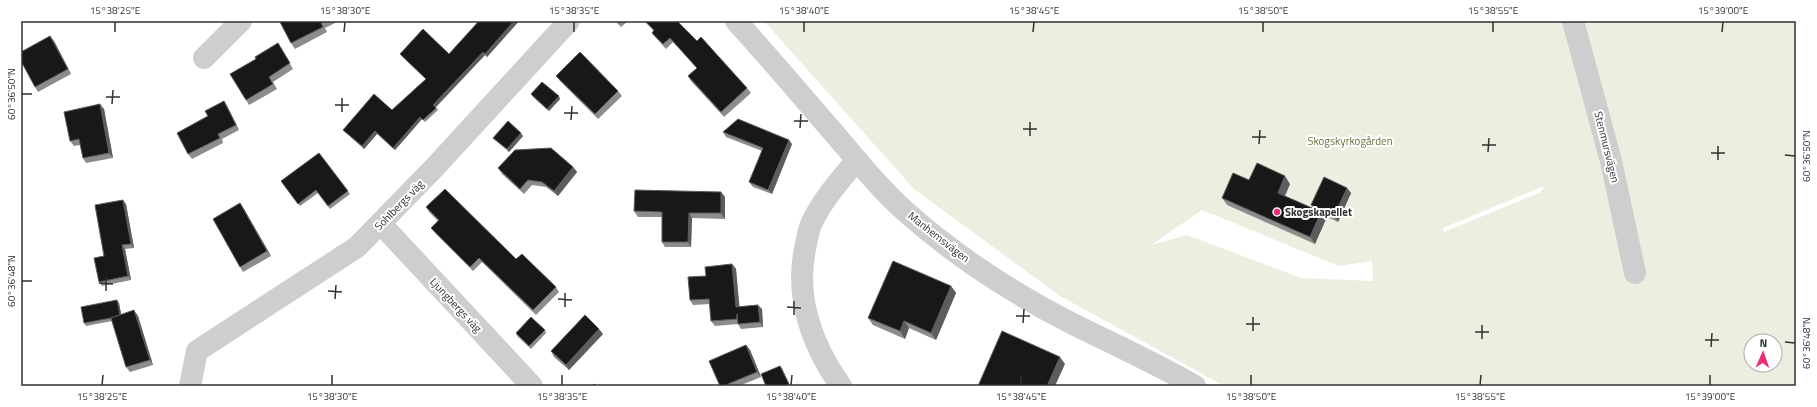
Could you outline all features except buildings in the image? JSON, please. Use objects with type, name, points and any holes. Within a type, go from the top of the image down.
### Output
[{"type":"street","points":[[204,58],[240,21]]},
{"type":"street","name":"Sohlbergs väg","points":[[190,386],[197,351],[346,256],[357,247],[381,224],[569,21]]},
{"type":"street","name":"Manhemsvägen","points":[[736,21],[877,183],[907,213],[965,259],[1004,285],[1071,323],[1154,363],[1195,386]]},
{"type":"street","name":"Stenmursvägen","points":[[1573,21],[1611,161],[1635,273]]},
{"type":"street","points":[[841,386],[820,354],[810,330],[803,296],[801,267],[808,232],[813,221],[830,193],[857,160]]},
{"type":"street","name":"Ljungbergs väg","points":[[381,224],[532,386]]},
{"type":"green space","name":"Skogskyrkogården","points":[[764,21],[1796,21],[1796,386],[1224,386],[1060,296],[914,189]],"holes":[[[1544,186],[1541,192],[1444,232],[1443,228]],[[1202,210],[1339,266],[1372,261],[1373,281],[1301,278],[1187,235],[1151,245]]]},
{"type":"place","name":"Skogskapellet","points":[[1277,212]]}]
